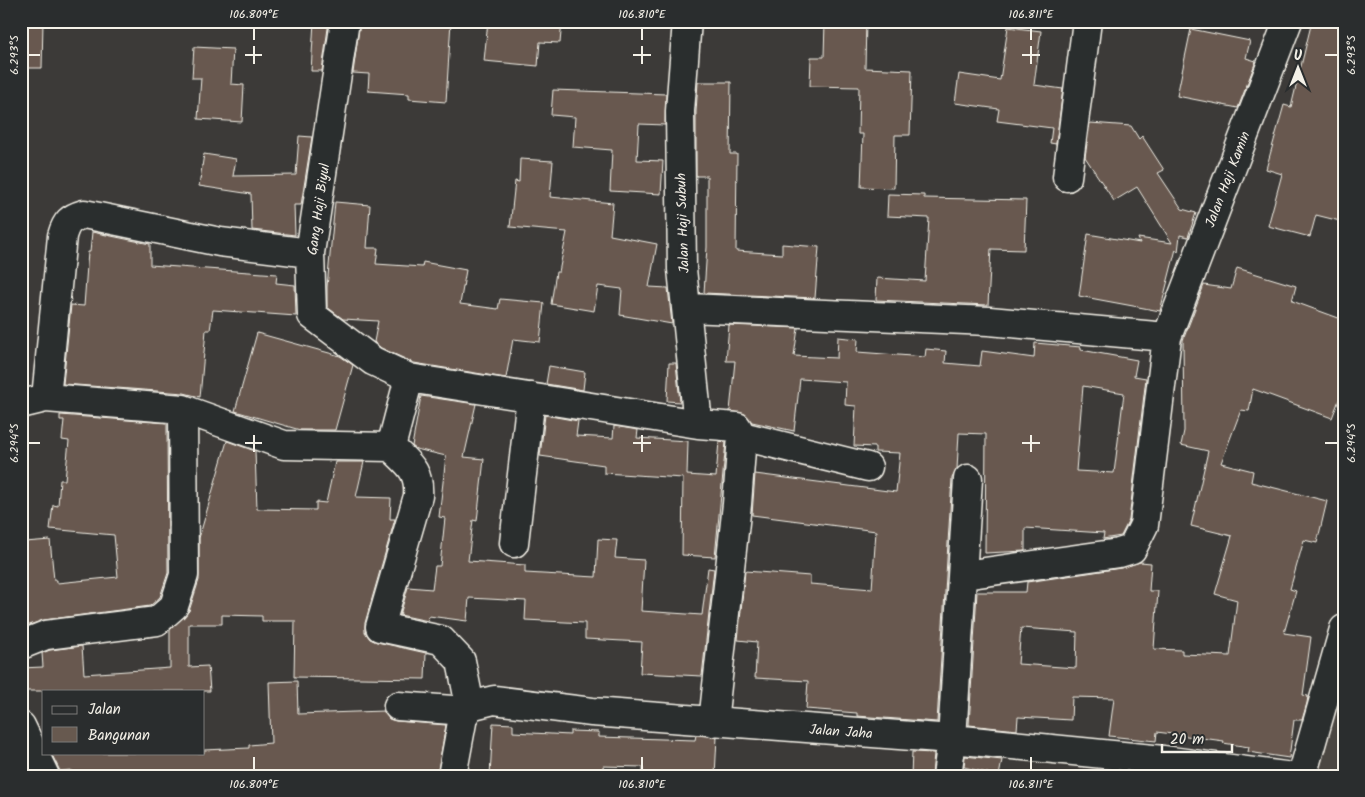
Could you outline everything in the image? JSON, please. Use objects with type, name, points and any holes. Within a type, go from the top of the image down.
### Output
[{"type":"street","name":"Gang Haji Biyul","points":[[345,21],[310,253],[312,315],[373,361],[409,378]]},
{"type":"street","name":"Jalan Haji Subuh","points":[[687,21],[680,111],[682,269],[688,308],[698,424]]},
{"type":"street","points":[[1067,177],[1087,21]]},
{"type":"street","name":"Jalan Haji Kamin","points":[[964,575],[1132,550],[1144,525],[1167,337],[1288,21]]},
{"type":"street","points":[[310,253],[220,242],[84,214],[72,217],[65,226],[62,236],[33,401],[183,409],[284,445],[391,446],[416,472],[419,484],[418,496],[380,627],[441,640],[461,661],[468,709],[463,717],[452,776]]},
{"type":"street","points":[[688,308],[989,321],[1167,337]]},
{"type":"street","points":[[391,446],[409,378],[698,424],[737,427],[742,436],[737,504],[713,722]]},
{"type":"street","points":[[514,543],[531,397]]},
{"type":"street","points":[[21,645],[46,635],[157,621],[174,606],[184,575],[183,409]]},
{"type":"street","points":[[742,436],[868,467]]},
{"type":"street","points":[[946,776],[952,739],[964,575],[968,479]]},
{"type":"street","points":[[1302,776],[1344,629]]},
{"type":"street","name":"Jalan Jaha","points":[[398,706],[468,709],[494,700],[592,712],[952,739],[1163,760],[1285,776]]},
{"type":"street","points":[[21,726],[45,776]]},
{"type":"shaded area","points":[[1344,638],[1344,776],[1316,776]]},
{"type":"building","points":[[21,21],[43,21],[42,68],[21,68]]},
{"type":"building","points":[[314,21],[329,21],[322,71],[311,71]]},
{"type":"building","points":[[360,21],[451,21],[446,102],[409,99],[409,94],[368,91],[369,74],[353,73]]},
{"type":"building","points":[[488,21],[562,21],[560,43],[540,42],[538,66],[484,61]]},
{"type":"building","points":[[825,21],[866,21],[865,68],[912,70],[910,135],[895,135],[894,188],[861,187],[863,134],[858,134],[859,87],[810,86],[811,57],[824,57]]},
{"type":"building","points":[[1312,21],[1322,21],[1344,27],[1339,48],[1344,50],[1344,222],[1316,215],[1310,237],[1268,226],[1282,174],[1266,169],[1284,105],[1291,107]]},
{"type":"building","points":[[1008,27],[1041,31],[1034,85],[1063,89],[1056,144],[1050,143],[1052,128],[997,121],[999,109],[955,103],[959,74],[1000,80]]},
{"type":"building","points":[[1191,29],[1250,41],[1246,58],[1256,61],[1238,108],[1177,96]]},
{"type":"building","points":[[194,47],[233,49],[231,84],[244,85],[242,122],[198,119],[201,78],[192,78]]},
{"type":"building","points":[[698,82],[731,82],[730,154],[737,154],[736,251],[782,254],[782,244],[819,247],[815,298],[704,293],[707,247],[707,176],[696,176]]},
{"type":"building","points":[[553,90],[666,94],[665,125],[639,124],[637,160],[663,161],[661,194],[610,191],[612,150],[573,147],[575,117],[551,115]]},
{"type":"building","points":[[1090,123],[1131,126],[1139,139],[1142,136],[1164,170],[1158,173],[1182,209],[1196,213],[1188,237],[1180,235],[1178,252],[1176,249],[1160,311],[1079,296],[1088,234],[1140,243],[1138,238],[1172,243],[1137,187],[1114,201],[1085,157]]},
{"type":"building","points":[[299,136],[312,137],[301,205],[294,205],[295,235],[252,230],[251,194],[199,186],[204,154],[236,159],[233,176],[296,175]]},
{"type":"building","points":[[520,159],[553,161],[550,197],[613,203],[610,235],[657,244],[649,287],[668,288],[672,324],[620,315],[622,289],[598,286],[594,311],[551,304],[556,272],[559,272],[567,232],[510,227],[515,181],[519,182]]},
{"type":"building","points":[[888,194],[924,195],[924,198],[1026,200],[1024,250],[991,249],[988,305],[876,300],[877,278],[925,281],[929,218],[887,216]]},
{"type":"building","points":[[335,202],[370,205],[367,248],[378,248],[376,264],[422,267],[423,262],[466,270],[460,304],[498,309],[500,299],[544,303],[540,342],[513,339],[506,378],[414,363],[381,348],[374,342],[378,321],[343,319],[327,307],[327,287]]},
{"type":"building","points":[[92,232],[150,244],[150,265],[277,274],[276,283],[295,285],[296,316],[213,310],[210,330],[206,330],[200,397],[184,393],[63,384],[71,305],[84,306],[88,252],[90,252]]},
{"type":"building","points":[[1237,268],[1296,286],[1292,301],[1344,320],[1344,387],[1332,418],[1253,389],[1249,411],[1241,410],[1221,463],[1253,471],[1251,482],[1327,501],[1317,543],[1304,540],[1290,589],[1296,591],[1284,633],[1311,637],[1303,695],[1308,696],[1307,703],[1302,720],[1294,720],[1289,758],[1248,752],[1249,747],[1223,743],[1224,741],[1157,732],[1156,741],[1109,736],[1114,698],[1072,697],[1071,720],[1018,717],[1017,730],[969,725],[977,592],[1026,592],[1027,582],[1121,568],[1140,562],[1151,563],[1149,591],[1158,591],[1154,649],[1182,650],[1182,654],[1230,656],[1237,600],[1215,594],[1232,536],[1191,526],[1208,451],[1181,445],[1184,431],[1183,340],[1204,285],[1231,289]],"holes":[[[1021,628],[1077,632],[1076,668],[1018,664]]]},
{"type":"building","points":[[729,325],[798,328],[794,356],[837,358],[838,337],[858,339],[857,352],[925,357],[926,349],[946,351],[945,363],[980,366],[982,351],[1034,358],[1035,343],[1081,347],[1081,350],[1137,360],[1134,376],[1146,378],[1129,520],[1121,536],[1103,539],[1104,533],[1025,528],[1025,551],[985,553],[986,434],[959,433],[957,469],[952,478],[937,722],[857,716],[857,713],[806,709],[808,681],[755,678],[757,642],[738,640],[745,571],[810,576],[810,584],[872,589],[876,531],[752,515],[755,474],[896,492],[900,453],[875,452],[875,447],[854,446],[856,406],[845,405],[846,382],[800,379],[794,431],[752,422],[745,414],[730,411],[735,361],[726,361]],"holes":[[[1083,386],[1124,393],[1114,473],[1076,471]]]},
{"type":"building","points":[[257,333],[340,356],[353,365],[335,430],[300,430],[235,411]]},
{"type":"building","points":[[669,363],[676,363],[680,402],[667,401]]},
{"type":"building","points":[[549,366],[585,372],[583,390],[546,384]]},
{"type":"building","points":[[421,396],[476,404],[464,457],[484,459],[477,521],[473,520],[468,561],[525,565],[525,573],[596,577],[598,539],[617,540],[615,558],[644,560],[641,611],[702,615],[708,568],[714,569],[702,676],[640,673],[642,642],[585,639],[585,623],[525,620],[526,601],[469,598],[467,621],[429,616],[428,621],[400,615],[408,587],[432,589],[435,566],[440,566],[445,518],[439,517],[446,456],[416,449],[412,446]]},
{"type":"building","points":[[60,415],[167,423],[168,573],[160,597],[150,606],[44,620],[21,628],[21,545],[25,542],[50,540],[54,580],[57,580],[57,583],[118,577],[114,535],[50,529],[53,505],[58,506],[60,480],[65,480],[69,441],[62,440],[64,420],[60,420]]},
{"type":"building","points":[[545,415],[578,421],[576,436],[613,438],[614,426],[638,430],[637,438],[688,441],[687,475],[716,477],[719,441],[726,442],[715,557],[682,555],[683,478],[604,473],[604,465],[540,456]]},
{"type":"building","points":[[227,441],[255,451],[257,509],[316,510],[316,502],[326,503],[335,462],[364,462],[356,497],[391,498],[390,519],[395,519],[365,623],[365,632],[370,639],[377,642],[426,653],[425,679],[294,677],[295,621],[262,621],[262,616],[222,615],[222,624],[189,624],[189,667],[208,666],[210,691],[21,691],[21,668],[43,667],[42,653],[50,650],[82,646],[84,674],[170,668],[170,630],[189,611],[199,580],[199,538]]},
{"type":"building","points":[[297,681],[298,714],[384,711],[389,719],[396,721],[446,725],[437,776],[330,771],[331,776],[71,776],[71,770],[60,771],[52,754],[205,754],[205,750],[249,748],[249,745],[271,743],[269,682]]},
{"type":"building","points":[[493,723],[513,724],[513,732],[570,735],[570,731],[599,732],[599,737],[695,740],[696,735],[717,737],[715,776],[643,776],[643,767],[603,766],[603,776],[490,776]]},
{"type":"building","points":[[912,752],[934,753],[932,776],[911,776]]},
{"type":"building","points":[[965,756],[1002,760],[999,776],[964,767]]}]
